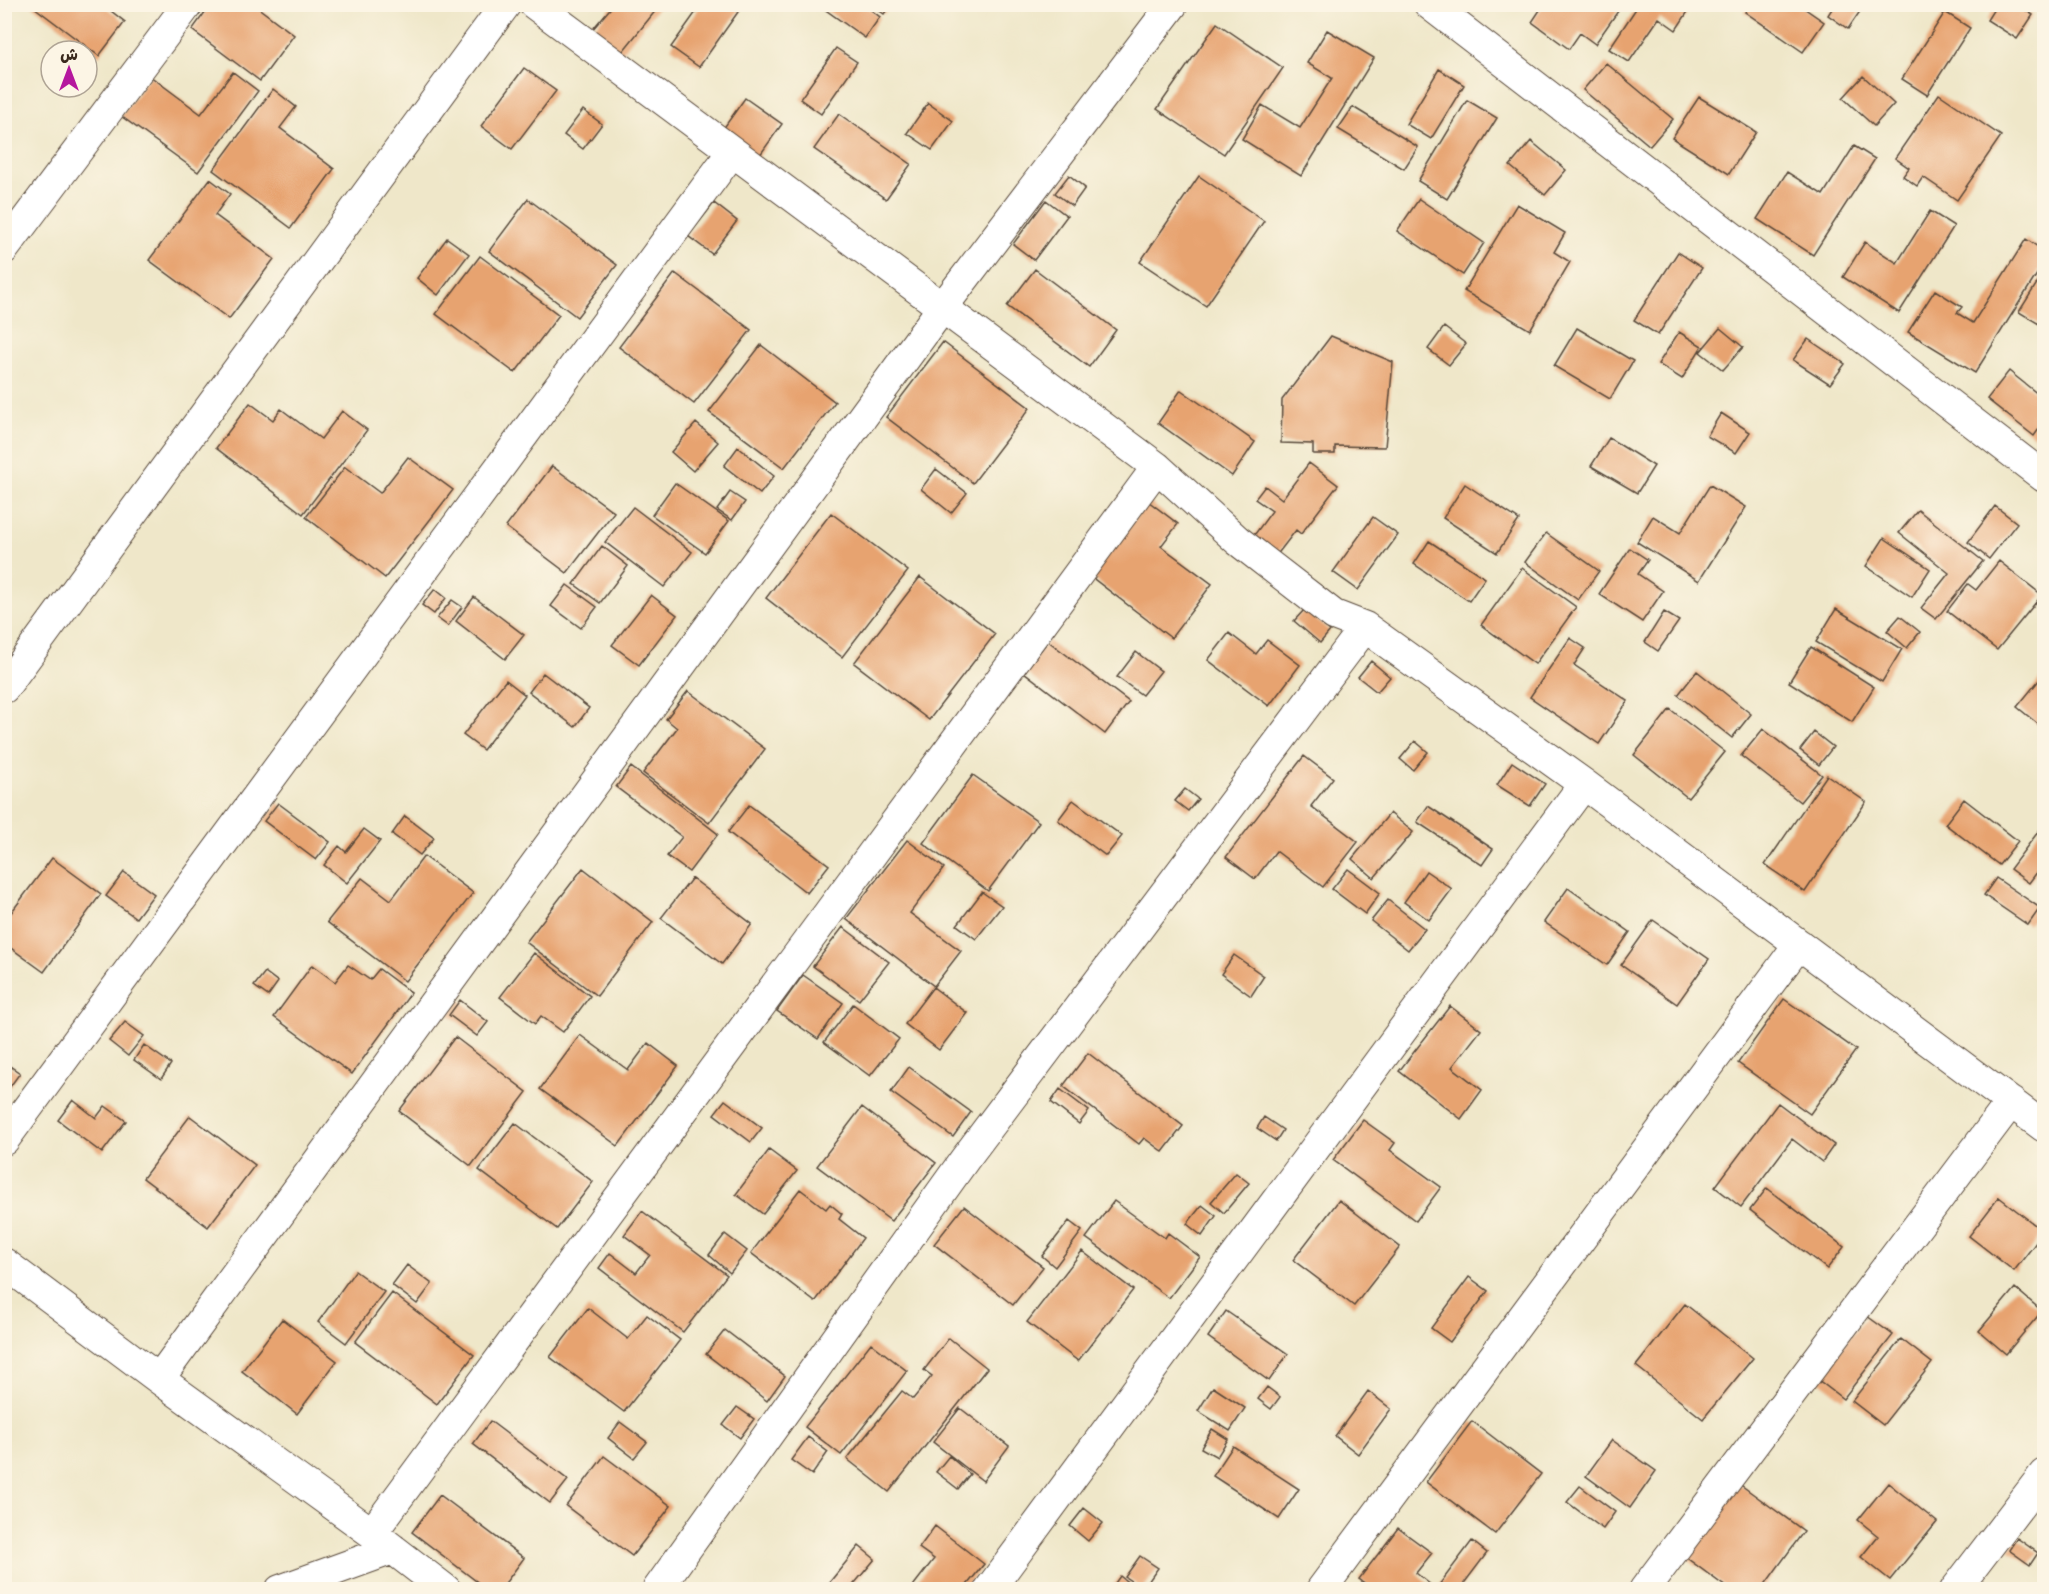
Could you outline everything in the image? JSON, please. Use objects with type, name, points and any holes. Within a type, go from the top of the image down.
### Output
[{"type":"street","points":[[4,249],[188,4]]},
{"type":"street","points":[[4,688],[506,4]]},
{"type":"street","points":[[534,4],[1157,467],[1237,540],[1334,615],[1365,627],[1584,784],[2044,1127]]},
{"type":"street","points":[[159,1380],[942,308],[1173,4]]},
{"type":"street","points":[[1429,4],[2044,477]]},
{"type":"street","points":[[4,1140],[732,152]]},
{"type":"street","points":[[283,1589],[382,1541],[1157,467]]},
{"type":"street","points":[[657,1590],[965,1158],[1365,627]]},
{"type":"street","points":[[989,1590],[1584,784]]},
{"type":"street","points":[[1321,1590],[1799,944]]},
{"type":"street","points":[[1644,1590],[2011,1101]]},
{"type":"street","points":[[4,1263],[159,1380],[446,1590]]},
{"type":"street","points":[[1955,1590],[2044,1474]]},
{"type":"building","points":[[30,4],[102,4],[125,22],[99,56],[99,39],[76,39]]},
{"type":"building","points":[[211,4],[253,4],[294,35],[260,81],[192,30]]},
{"type":"building","points":[[614,4],[661,4],[615,61],[586,37]]},
{"type":"building","points":[[826,4],[863,4],[880,17],[865,38],[823,8]]},
{"type":"building","points":[[870,4],[891,4],[884,14]]},
{"type":"building","points":[[1544,4],[1623,4],[1595,44],[1580,33],[1569,49],[1532,22]]},
{"type":"building","points":[[1639,4],[1693,4],[1676,30],[1659,18],[1629,62],[1609,49]]},
{"type":"building","points":[[1750,4],[1798,4],[1824,22],[1803,52],[1745,12]]},
{"type":"building","points":[[1835,4],[1865,4],[1848,29],[1828,15]]},
{"type":"building","points":[[1997,4],[2016,4],[2033,15],[2017,39],[1987,20]]},
{"type":"building","points":[[701,5],[743,5],[699,67],[671,47]]},
{"type":"building","points":[[1945,12],[1970,28],[1927,95],[1902,79]]},
{"type":"building","points":[[1217,23],[1283,68],[1224,154],[1157,109]]},
{"type":"building","points":[[1327,30],[1374,58],[1301,176],[1242,139],[1262,105],[1300,128],[1332,78],[1307,63]]},
{"type":"building","points":[[836,48],[857,62],[821,114],[800,99]]},
{"type":"building","points":[[1606,63],[1673,119],[1650,146],[1583,90]]},
{"type":"building","points":[[524,68],[556,91],[512,149],[481,126]]},
{"type":"building","points":[[1439,69],[1464,85],[1431,139],[1406,124]]},
{"type":"building","points":[[233,72],[258,91],[198,172],[121,116],[150,76],[201,114]]},
{"type":"building","points":[[1863,76],[1894,104],[1874,126],[1843,98]]},
{"type":"building","points":[[273,89],[296,107],[280,128],[334,169],[291,228],[213,170]]},
{"type":"building","points":[[1939,94],[2001,136],[1957,200],[1923,177],[1917,186],[1903,176],[1909,168],[1895,158]]},
{"type":"building","points":[[1699,97],[1756,132],[1729,174],[1672,138]]},
{"type":"building","points":[[745,98],[782,124],[755,162],[718,136]]},
{"type":"building","points":[[1467,100],[1497,118],[1447,199],[1418,181]]},
{"type":"building","points":[[928,103],[953,121],[932,150],[907,133]]},
{"type":"building","points":[[1353,107],[1418,147],[1404,169],[1338,129]]},
{"type":"building","points":[[583,110],[602,124],[583,149],[564,135]]},
{"type":"building","points":[[839,114],[911,164],[886,199],[814,149]]},
{"type":"building","points":[[1531,141],[1566,170],[1545,195],[1510,166]]},
{"type":"building","points":[[1854,146],[1875,159],[1813,255],[1757,219],[1787,172],[1823,195]]},
{"type":"building","points":[[1069,175],[1085,188],[1072,206],[1055,193]]},
{"type":"building","points":[[1199,176],[1264,221],[1206,306],[1140,262]]},
{"type":"building","points":[[210,179],[230,194],[215,215],[274,259],[229,319],[149,260]]},
{"type":"building","points":[[528,199],[617,265],[577,317],[489,251]]},
{"type":"building","points":[[1419,199],[1484,243],[1463,275],[1397,231]]},
{"type":"building","points":[[1046,200],[1067,216],[1034,260],[1013,244]]},
{"type":"building","points":[[714,203],[737,221],[712,254],[688,236]]},
{"type":"building","points":[[1517,204],[1565,233],[1554,252],[1570,262],[1530,330],[1464,291]]},
{"type":"building","points":[[1930,211],[1954,226],[1899,313],[1843,277],[1865,242],[1897,263]]},
{"type":"building","points":[[447,238],[469,254],[438,295],[417,278]]},
{"type":"building","points":[[2026,239],[2044,251],[2044,263],[1975,373],[1908,332],[1935,290],[1962,307],[1957,313],[1973,323]]},
{"type":"building","points":[[1678,252],[1702,268],[1658,335],[1634,320]]},
{"type":"building","points":[[480,256],[559,315],[515,373],[436,314]]},
{"type":"building","points":[[1035,269],[1116,330],[1089,367],[1007,306]]},
{"type":"building","points":[[2044,272],[2044,327],[2019,312]]},
{"type":"building","points":[[675,273],[751,330],[694,404],[619,347]]},
{"type":"building","points":[[1444,327],[1466,344],[1449,365],[1428,349]]},
{"type":"building","points":[[1577,328],[1633,361],[1610,399],[1554,366]]},
{"type":"building","points":[[1720,328],[1743,347],[1723,370],[1700,352]]},
{"type":"building","points":[[1679,332],[1702,346],[1682,379],[1658,364]]},
{"type":"building","points":[[1331,336],[1393,362],[1385,447],[1335,446],[1335,454],[1313,454],[1313,444],[1281,443],[1282,400]]},
{"type":"building","points":[[1808,339],[1845,364],[1830,384],[1793,360]]},
{"type":"building","points":[[943,342],[1030,408],[973,483],[886,417]]},
{"type":"building","points":[[761,345],[835,402],[784,468],[709,412]]},
{"type":"building","points":[[2009,371],[2044,399],[2044,422],[2034,436],[1987,399]]},
{"type":"building","points":[[1181,390],[1255,442],[1232,476],[1158,423]]},
{"type":"building","points":[[250,403],[273,420],[281,409],[321,439],[342,411],[367,430],[303,514],[216,448]]},
{"type":"building","points":[[1721,413],[1750,432],[1736,453],[1707,436]]},
{"type":"building","points":[[696,423],[718,442],[693,471],[671,452]]},
{"type":"building","points":[[1609,438],[1654,466],[1637,493],[1591,466]]},
{"type":"building","points":[[738,447],[774,476],[760,494],[724,466]]},
{"type":"building","points":[[408,457],[453,490],[385,578],[306,517],[345,467],[380,493]]},
{"type":"building","points":[[1309,463],[1338,485],[1301,534],[1296,530],[1276,556],[1252,538],[1272,511],[1255,499],[1265,486],[1282,499]]},
{"type":"building","points":[[552,466],[614,512],[567,573],[506,527]]},
{"type":"building","points":[[936,469],[967,493],[951,513],[921,489]]},
{"type":"building","points":[[675,483],[729,521],[705,553],[652,515]]},
{"type":"building","points":[[1465,484],[1519,520],[1497,553],[1443,518]]},
{"type":"building","points":[[1710,485],[1746,507],[1699,581],[1637,542],[1653,516],[1680,533]]},
{"type":"building","points":[[730,492],[745,502],[732,520],[717,510]]},
{"type":"building","points":[[1148,501],[1178,524],[1161,546],[1212,584],[1171,638],[1090,576]]},
{"type":"building","points":[[1995,506],[2017,523],[1989,559],[1968,542]]},
{"type":"building","points":[[633,507],[692,552],[664,587],[605,542]]},
{"type":"building","points":[[1918,510],[1983,561],[1936,619],[1921,608],[1949,573],[1899,533]]},
{"type":"building","points":[[831,513],[908,571],[842,657],[766,598]]},
{"type":"building","points":[[1373,517],[1398,535],[1358,590],[1333,572]]},
{"type":"building","points":[[1546,533],[1599,571],[1578,600],[1525,562]]},
{"type":"building","points":[[1884,538],[1930,569],[1912,597],[1866,566]]},
{"type":"building","points":[[1429,541],[1485,578],[1469,601],[1414,564]]},
{"type":"building","points":[[602,546],[628,566],[600,603],[574,584]]},
{"type":"building","points":[[1630,548],[1648,560],[1638,574],[1663,591],[1642,622],[1599,594]]},
{"type":"building","points":[[1999,561],[2042,595],[1997,650],[1947,611],[1968,584],[1976,590]]},
{"type":"building","points":[[1522,568],[1576,607],[1535,664],[1481,625]]},
{"type":"building","points":[[920,577],[995,634],[929,720],[854,663]]},
{"type":"building","points":[[567,585],[597,607],[581,628],[551,606]]},
{"type":"building","points":[[435,589],[446,598],[434,614],[422,605]]},
{"type":"building","points":[[651,595],[677,615],[639,665],[612,645]]},
{"type":"building","points":[[474,597],[524,635],[505,659],[456,621]]},
{"type":"building","points":[[452,600],[462,607],[448,626],[437,618]]},
{"type":"building","points":[[1836,609],[1902,649],[1882,682],[1816,642]]},
{"type":"building","points":[[1304,610],[1330,631],[1320,643],[1294,621]]},
{"type":"building","points":[[1664,612],[1679,621],[1658,651],[1645,642]]},
{"type":"building","points":[[1900,616],[1920,632],[1907,648],[1887,631]]},
{"type":"building","points":[[1229,633],[1256,654],[1267,640],[1300,665],[1269,706],[1208,660]]},
{"type":"building","points":[[1570,638],[1585,648],[1574,665],[1628,701],[1599,744],[1530,697]]},
{"type":"building","points":[[1048,641],[1129,702],[1105,734],[1024,672]]},
{"type":"building","points":[[1811,647],[1874,687],[1852,722],[1789,682]]},
{"type":"building","points":[[1136,652],[1161,671],[1142,695],[1117,677]]},
{"type":"building","points":[[1371,661],[1390,677],[1377,692],[1358,677]]},
{"type":"building","points":[[1697,671],[1751,714],[1732,738],[1678,695]]},
{"type":"building","points":[[543,673],[589,708],[575,727],[529,692]]},
{"type":"building","points":[[2044,674],[2044,729],[2017,707]]},
{"type":"building","points":[[506,680],[525,695],[483,750],[463,735]]},
{"type":"building","points":[[688,691],[765,749],[709,823],[643,773],[677,728],[666,719]]},
{"type":"building","points":[[1670,709],[1725,752],[1688,798],[1634,755]]},
{"type":"building","points":[[1763,729],[1822,775],[1800,802],[1741,756]]},
{"type":"building","points":[[1814,732],[1833,747],[1819,765],[1800,750]]},
{"type":"building","points":[[1415,741],[1428,752],[1413,770],[1400,759]]},
{"type":"building","points":[[1304,756],[1333,778],[1311,806],[1358,842],[1323,887],[1276,851],[1255,879],[1226,857]]},
{"type":"building","points":[[1512,762],[1545,784],[1530,806],[1497,785]]},
{"type":"building","points":[[631,767],[718,834],[689,872],[667,856],[682,837],[616,787]]},
{"type":"building","points":[[973,775],[1039,822],[988,891],[923,843]]},
{"type":"building","points":[[1827,775],[1866,802],[1805,892],[1765,865]]},
{"type":"building","points":[[1185,789],[1198,799],[1188,811],[1175,801]]},
{"type":"building","points":[[1964,799],[2018,841],[1999,865],[1945,824]]},
{"type":"building","points":[[1073,800],[1122,836],[1106,856],[1058,820]]},
{"type":"building","points":[[278,803],[330,842],[316,860],[264,821]]},
{"type":"building","points":[[749,805],[829,865],[807,893],[728,832]]},
{"type":"building","points":[[1428,806],[1493,849],[1482,865],[1417,822]]},
{"type":"building","points":[[1390,813],[1413,832],[1374,878],[1352,859]]},
{"type":"building","points":[[405,816],[434,838],[420,855],[392,834]]},
{"type":"building","points":[[2044,824],[2044,863],[2029,883],[2010,869]]},
{"type":"building","points":[[364,829],[380,841],[347,883],[324,865],[339,846],[346,852]]},
{"type":"building","points":[[907,840],[944,868],[910,913],[961,951],[934,986],[846,919]]},
{"type":"building","points":[[424,856],[473,893],[405,981],[327,922],[362,878],[391,900]]},
{"type":"building","points":[[52,858],[101,894],[44,972],[4,943],[4,922]]},
{"type":"building","points":[[583,868],[653,922],[597,996],[526,942]]},
{"type":"building","points":[[1348,869],[1380,893],[1365,914],[1332,889]]},
{"type":"building","points":[[1426,871],[1452,889],[1429,920],[1404,902]]},
{"type":"building","points":[[124,872],[154,894],[136,918],[106,896]]},
{"type":"building","points":[[692,878],[752,924],[722,964],[661,918]]},
{"type":"building","points":[[1996,878],[2040,908],[2028,925],[1984,895]]},
{"type":"building","points":[[1568,888],[1630,932],[1607,965],[1544,922]]},
{"type":"building","points":[[982,892],[1002,906],[976,939],[957,925]]},
{"type":"building","points":[[1388,900],[1425,929],[1408,950],[1371,921]]},
{"type":"building","points":[[1653,920],[1709,959],[1677,1004],[1621,965]]},
{"type":"building","points":[[843,927],[889,962],[859,1000],[813,966]]},
{"type":"building","points":[[534,953],[590,996],[563,1032],[541,1016],[535,1024],[500,997]]},
{"type":"building","points":[[1234,955],[1264,976],[1251,996],[1221,974]]},
{"type":"building","points":[[312,965],[335,982],[348,965],[370,980],[379,969],[411,993],[352,1074],[274,1017]]},
{"type":"building","points":[[265,972],[278,982],[268,996],[254,986]]},
{"type":"building","points":[[803,975],[843,1003],[818,1039],[777,1011]]},
{"type":"building","points":[[933,987],[967,1013],[939,1050],[905,1024]]},
{"type":"building","points":[[1784,999],[1856,1050],[1810,1114],[1738,1063]]},
{"type":"building","points":[[460,1000],[488,1022],[477,1036],[449,1015]]},
{"type":"building","points":[[853,1004],[899,1039],[870,1076],[824,1042]]},
{"type":"building","points":[[1450,1006],[1481,1030],[1452,1067],[1482,1090],[1461,1119],[1399,1071]]},
{"type":"building","points":[[125,1022],[144,1036],[128,1056],[109,1041]]},
{"type":"building","points":[[580,1035],[628,1070],[648,1043],[678,1066],[618,1146],[540,1089]]},
{"type":"building","points":[[455,1037],[527,1092],[471,1166],[399,1111]]},
{"type":"building","points":[[144,1045],[171,1064],[161,1079],[134,1060]]},
{"type":"building","points":[[1088,1053],[1183,1126],[1163,1152],[1144,1138],[1139,1144],[1063,1086]]},
{"type":"building","points":[[4,1062],[20,1073],[9,1088],[4,1085]]},
{"type":"building","points":[[909,1067],[971,1112],[953,1137],[891,1092]]},
{"type":"building","points":[[1060,1089],[1089,1111],[1079,1124],[1051,1102]]},
{"type":"building","points":[[73,1100],[96,1118],[105,1106],[126,1121],[102,1153],[58,1120]]},
{"type":"building","points":[[725,1100],[762,1128],[751,1142],[714,1114]]},
{"type":"building","points":[[1778,1103],[1834,1145],[1822,1162],[1792,1139],[1741,1207],[1715,1187]]},
{"type":"building","points":[[862,1107],[936,1163],[891,1221],[817,1166]]},
{"type":"building","points":[[190,1116],[255,1165],[208,1227],[143,1178]]},
{"type":"building","points":[[1264,1117],[1283,1130],[1276,1141],[1257,1128]]},
{"type":"building","points":[[1363,1120],[1395,1143],[1390,1150],[1441,1187],[1416,1221],[1333,1160]]},
{"type":"building","points":[[515,1123],[593,1182],[557,1229],[479,1170]]},
{"type":"building","points":[[769,1150],[797,1171],[763,1214],[736,1194]]},
{"type":"building","points":[[1236,1173],[1249,1183],[1224,1213],[1211,1202]]},
{"type":"building","points":[[1767,1188],[1844,1247],[1827,1269],[1750,1210]]},
{"type":"building","points":[[800,1189],[826,1209],[830,1204],[842,1214],[839,1219],[863,1238],[815,1302],[751,1253]]},
{"type":"building","points":[[1999,1197],[2044,1232],[2014,1271],[1969,1236]]},
{"type":"building","points":[[1339,1200],[1400,1247],[1354,1306],[1293,1260]]},
{"type":"building","points":[[1114,1201],[1165,1238],[1168,1233],[1200,1257],[1169,1298],[1086,1238]]},
{"type":"building","points":[[1202,1205],[1216,1216],[1202,1236],[1187,1224]]},
{"type":"building","points":[[964,1206],[1043,1267],[1013,1305],[934,1244]]},
{"type":"building","points":[[642,1211],[727,1275],[683,1332],[599,1268],[610,1253],[636,1273],[650,1255],[624,1235]]},
{"type":"building","points":[[1069,1221],[1082,1231],[1055,1267],[1042,1256]]},
{"type":"building","points":[[725,1234],[747,1251],[730,1273],[709,1255]]},
{"type":"building","points":[[1082,1251],[1133,1290],[1078,1361],[1027,1322]]},
{"type":"building","points":[[407,1265],[432,1284],[417,1304],[392,1285]]},
{"type":"building","points":[[355,1271],[384,1292],[346,1343],[318,1322]]},
{"type":"building","points":[[1469,1277],[1488,1291],[1450,1342],[1431,1328]]},
{"type":"building","points":[[2015,1288],[2042,1311],[2006,1354],[1979,1331]]},
{"type":"building","points":[[392,1293],[474,1355],[437,1404],[355,1342]]},
{"type":"building","points":[[1685,1304],[1753,1358],[1703,1419],[1636,1366]]},
{"type":"building","points":[[588,1308],[628,1339],[647,1315],[680,1340],[624,1412],[550,1357]]},
{"type":"building","points":[[1226,1311],[1288,1354],[1269,1381],[1208,1337]]},
{"type":"building","points":[[1867,1316],[1893,1335],[1843,1399],[1817,1379]]},
{"type":"building","points":[[282,1319],[337,1361],[297,1414],[242,1371]]},
{"type":"building","points":[[725,1330],[785,1376],[767,1401],[706,1354]]},
{"type":"building","points":[[949,1338],[987,1368],[889,1492],[847,1459],[902,1391],[913,1399],[932,1376],[924,1370]]},
{"type":"building","points":[[1901,1339],[1932,1363],[1883,1425],[1852,1401]]},
{"type":"building","points":[[871,1343],[907,1371],[841,1455],[805,1427]]},
{"type":"building","points":[[1213,1387],[1245,1408],[1230,1431],[1198,1411]]},
{"type":"building","points":[[1267,1387],[1280,1397],[1271,1409],[1258,1399]]},
{"type":"building","points":[[1368,1391],[1391,1409],[1358,1454],[1335,1436]]},
{"type":"building","points":[[737,1407],[754,1419],[740,1438],[723,1425]]},
{"type":"building","points":[[960,1408],[1009,1446],[983,1481],[933,1442]]},
{"type":"building","points":[[490,1421],[568,1480],[550,1503],[473,1444]]},
{"type":"building","points":[[1472,1421],[1541,1474],[1495,1534],[1426,1482]]},
{"type":"building","points":[[620,1422],[647,1442],[634,1458],[608,1438]]},
{"type":"building","points":[[1212,1429],[1228,1439],[1217,1457],[1201,1448]]},
{"type":"building","points":[[808,1437],[828,1452],[812,1475],[791,1460]]},
{"type":"building","points":[[1612,1440],[1656,1471],[1630,1508],[1586,1476]]},
{"type":"building","points":[[1233,1446],[1299,1489],[1279,1519],[1213,1476]]},
{"type":"building","points":[[604,1456],[671,1506],[632,1556],[566,1506]]},
{"type":"building","points":[[949,1456],[970,1474],[958,1489],[936,1472]]},
{"type":"building","points":[[1738,1483],[1804,1531],[1761,1590],[1730,1590],[1684,1556]]},
{"type":"building","points":[[1888,1483],[1937,1522],[1890,1580],[1861,1557],[1878,1536],[1858,1520]]},
{"type":"building","points":[[1580,1486],[1615,1512],[1603,1529],[1567,1502]]},
{"type":"building","points":[[440,1495],[524,1558],[500,1590],[488,1590],[412,1532]]},
{"type":"building","points":[[1084,1508],[1103,1523],[1088,1541],[1070,1526]]},
{"type":"building","points":[[935,1526],[984,1564],[963,1590],[910,1590],[934,1559],[919,1548]]},
{"type":"building","points":[[1398,1528],[1432,1553],[1416,1573],[1436,1589],[1472,1541],[1487,1553],[1459,1590],[1374,1590],[1359,1579]]},
{"type":"building","points":[[2017,1538],[2038,1553],[2030,1565],[2009,1550]]},
{"type":"building","points":[[859,1546],[875,1559],[849,1590],[837,1590],[829,1583]]},
{"type":"building","points":[[1140,1556],[1158,1568],[1143,1589],[1125,1577]]},
{"type":"building","points":[[1120,1576],[1137,1590],[1110,1590]]}]
